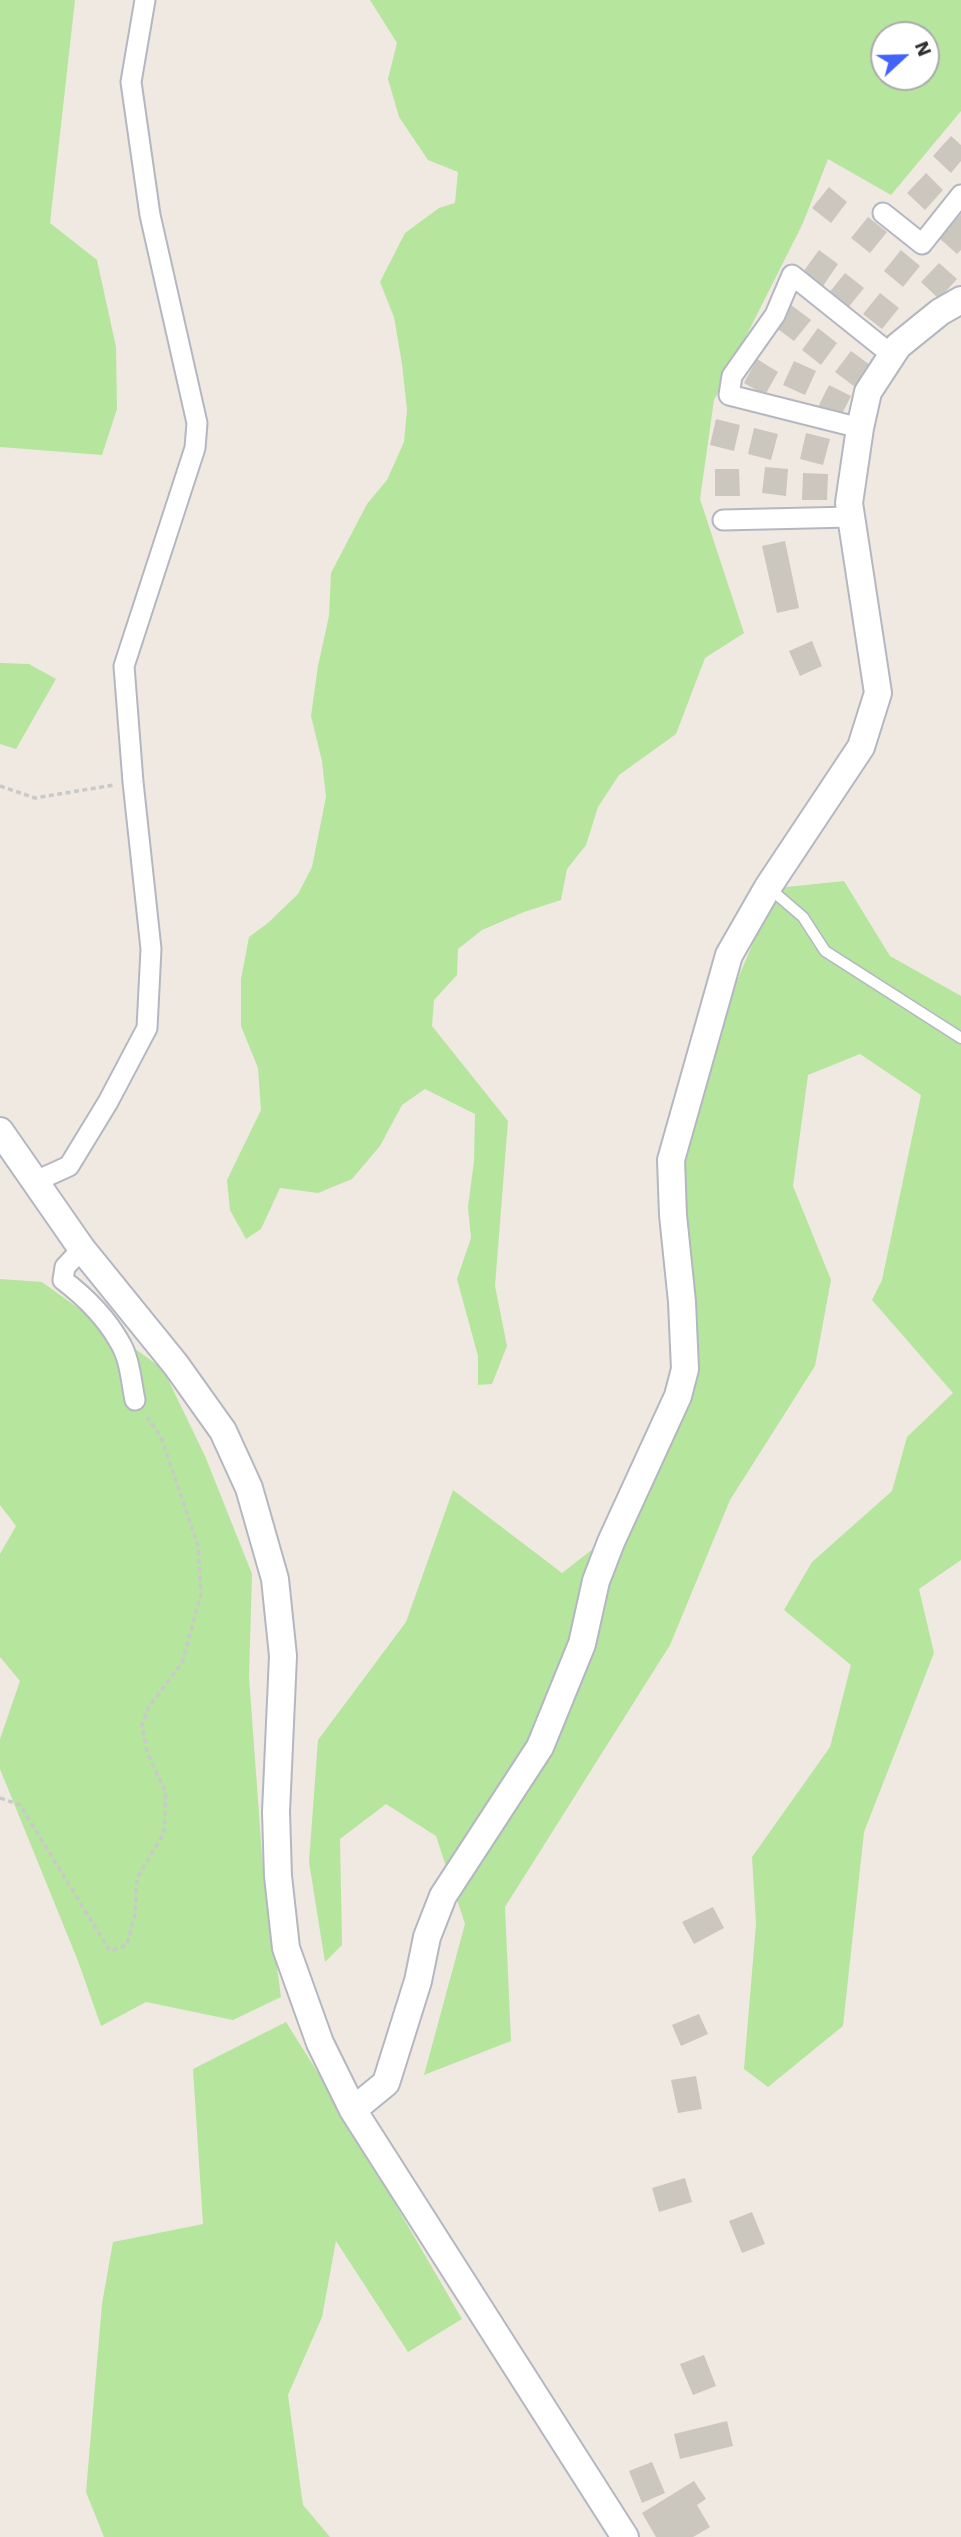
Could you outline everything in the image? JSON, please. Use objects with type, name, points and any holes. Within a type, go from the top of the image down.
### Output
[{"type":"street","points":[[34,1182],[69,1166],[108,1102],[147,1028],[151,949],[124,666],[195,448],[197,423],[150,215],[131,82],[145,0]]},
{"type":"street","points":[[883,213],[922,244],[961,195]]},
{"type":"street","points":[[860,428],[729,395],[732,376],[775,315],[792,275],[892,355]]},
{"type":"street","points":[[353,2110],[386,2083],[418,1981],[427,1937],[443,1896],[540,1747],[582,1644],[596,1581],[611,1542],[678,1396],[685,1369],[671,1160],[729,955],[768,887],[861,747],[878,693],[849,503],[868,393],[898,346],[961,300]]},
{"type":"street","points":[[723,520],[851,517]]},
{"type":"street","points":[[0,1131],[82,1249],[176,1365],[215,1420],[249,1488],[275,1579],[283,1656],[276,1812],[278,1876],[286,1948],[320,2043],[353,2110],[625,2537]]},
{"type":"street","points":[[82,1249],[65,1267],[63,1280],[82,1294],[120,1342],[129,1367],[135,1400]]},
{"type":"lane","points":[[768,887],[803,917],[825,951],[961,1038]]},
{"type":"path","points":[[0,786],[35,798],[133,782]]},
{"type":"path","points":[[0,1798],[20,1805],[110,1951],[127,1945],[135,1914],[137,1878],[164,1833],[166,1793],[147,1752],[142,1725],[149,1706],[182,1663],[201,1594],[198,1546],[161,1437],[135,1400]]},
{"type":"green space","points":[[0,0],[75,0],[50,223],[97,260],[116,347],[117,409],[102,455],[0,447]]},
{"type":"green space","points":[[370,0],[961,0],[961,111],[891,195],[828,159],[803,223],[714,400],[700,499],[744,633],[705,658],[676,734],[619,775],[598,807],[586,845],[567,869],[561,900],[482,930],[458,949],[457,975],[434,1000],[432,1026],[508,1121],[495,1286],[507,1346],[492,1384],[478,1385],[478,1356],[457,1279],[471,1238],[468,1207],[474,1161],[475,1114],[425,1089],[402,1105],[380,1146],[352,1179],[318,1193],[280,1188],[261,1229],[246,1239],[230,1210],[227,1180],[261,1110],[258,1068],[241,1026],[241,979],[249,937],[298,894],[312,867],[326,797],[322,761],[311,716],[329,616],[331,573],[367,504],[387,480],[404,442],[407,410],[402,364],[394,317],[380,282],[405,233],[439,208],[455,203],[458,172],[428,160],[399,117],[388,79],[397,43]]},
{"type":"green space","points":[[0,663],[29,664],[56,679],[16,749],[0,744]]},
{"type":"green space","points":[[844,881],[890,956],[961,996],[961,1560],[919,1589],[934,1653],[864,1832],[843,2026],[768,2087],[744,2069],[756,1924],[752,1857],[830,1747],[851,1665],[784,1610],[812,1562],[892,1491],[907,1437],[953,1393],[872,1300],[882,1280],[921,1095],[860,1054],[808,1075],[793,1186],[831,1280],[815,1366],[730,1500],[670,1645],[505,1907],[511,2041],[424,2075],[465,1924],[436,1836],[386,1804],[340,1839],[342,1945],[325,1962],[309,1862],[318,1740],[406,1622],[453,1490],[562,1573],[612,1534],[694,1376],[676,1163],[725,1008],[777,888]]},
{"type":"green space","points":[[0,1279],[42,1282],[163,1369],[205,1456],[252,1574],[249,1677],[262,1855],[281,1997],[233,2020],[146,2002],[101,2026],[78,1961],[0,1769],[0,1739],[20,1681],[0,1657],[0,1554],[16,1526],[0,1505]]},
{"type":"green space","points":[[286,2022],[332,2095],[462,2319],[408,2352],[336,2241],[322,2317],[288,2395],[303,2505],[330,2537],[104,2537],[86,2492],[102,2304],[113,2242],[203,2224],[193,2069]]},
{"type":"building","points":[[951,136],[961,145],[961,161],[951,173],[933,156]]},
{"type":"building","points":[[926,173],[943,190],[925,210],[907,193]]},
{"type":"building","points":[[829,187],[847,202],[831,223],[812,208]]},
{"type":"building","points":[[961,214],[961,250],[957,254],[939,238]]},
{"type":"building","points":[[868,217],[887,232],[870,253],[851,238]]},
{"type":"building","points":[[819,250],[838,264],[823,286],[803,272]]},
{"type":"building","points":[[901,250],[920,266],[903,287],[884,271]]},
{"type":"building","points":[[939,263],[957,279],[939,299],[921,282]]},
{"type":"building","points":[[845,273],[864,288],[847,309],[828,294]]},
{"type":"building","points":[[880,293],[899,308],[882,329],[863,314]]},
{"type":"building","points":[[791,305],[811,320],[794,341],[775,327]]},
{"type":"building","points":[[818,328],[837,343],[821,365],[802,350]]},
{"type":"building","points":[[851,351],[870,365],[855,387],[835,372]]},
{"type":"building","points":[[757,359],[778,372],[765,395],[744,383]]},
{"type":"building","points":[[794,361],[816,371],[805,395],[783,385]]},
{"type":"building","points":[[829,385],[851,396],[839,420],[817,409]]},
{"type":"building","points":[[716,419],[740,425],[734,451],[710,445]]},
{"type":"building","points":[[754,428],[778,434],[771,460],[748,454]]},
{"type":"building","points":[[806,433],[830,439],[823,465],[800,459]]},
{"type":"building","points":[[765,467],[788,469],[786,496],[762,493]]},
{"type":"building","points":[[715,469],[739,469],[740,496],[715,496]]},
{"type":"building","points":[[803,473],[828,474],[827,500],[802,500]]},
{"type":"building","points":[[785,541],[799,608],[777,613],[762,546]]},
{"type":"building","points":[[812,641],[822,666],[800,676],[789,651]]},
{"type":"building","points":[[713,1907],[724,1928],[694,1944],[682,1922]]},
{"type":"building","points":[[699,2014],[708,2034],[681,2046],[672,2025]]},
{"type":"building","points":[[696,2076],[702,2109],[678,2113],[671,2080]]},
{"type":"building","points":[[685,2178],[692,2202],[659,2212],[652,2188]]},
{"type":"building","points":[[752,2212],[765,2244],[742,2253],[729,2221]]},
{"type":"building","points":[[704,2355],[716,2386],[693,2395],[680,2364]]},
{"type":"building","points":[[727,2421],[733,2446],[680,2459],[674,2434]]},
{"type":"building","points":[[652,2462],[665,2493],[642,2503],[629,2471]]},
{"type":"building","points":[[694,2481],[706,2499],[697,2505],[710,2527],[693,2537],[656,2537],[642,2513]]}]
